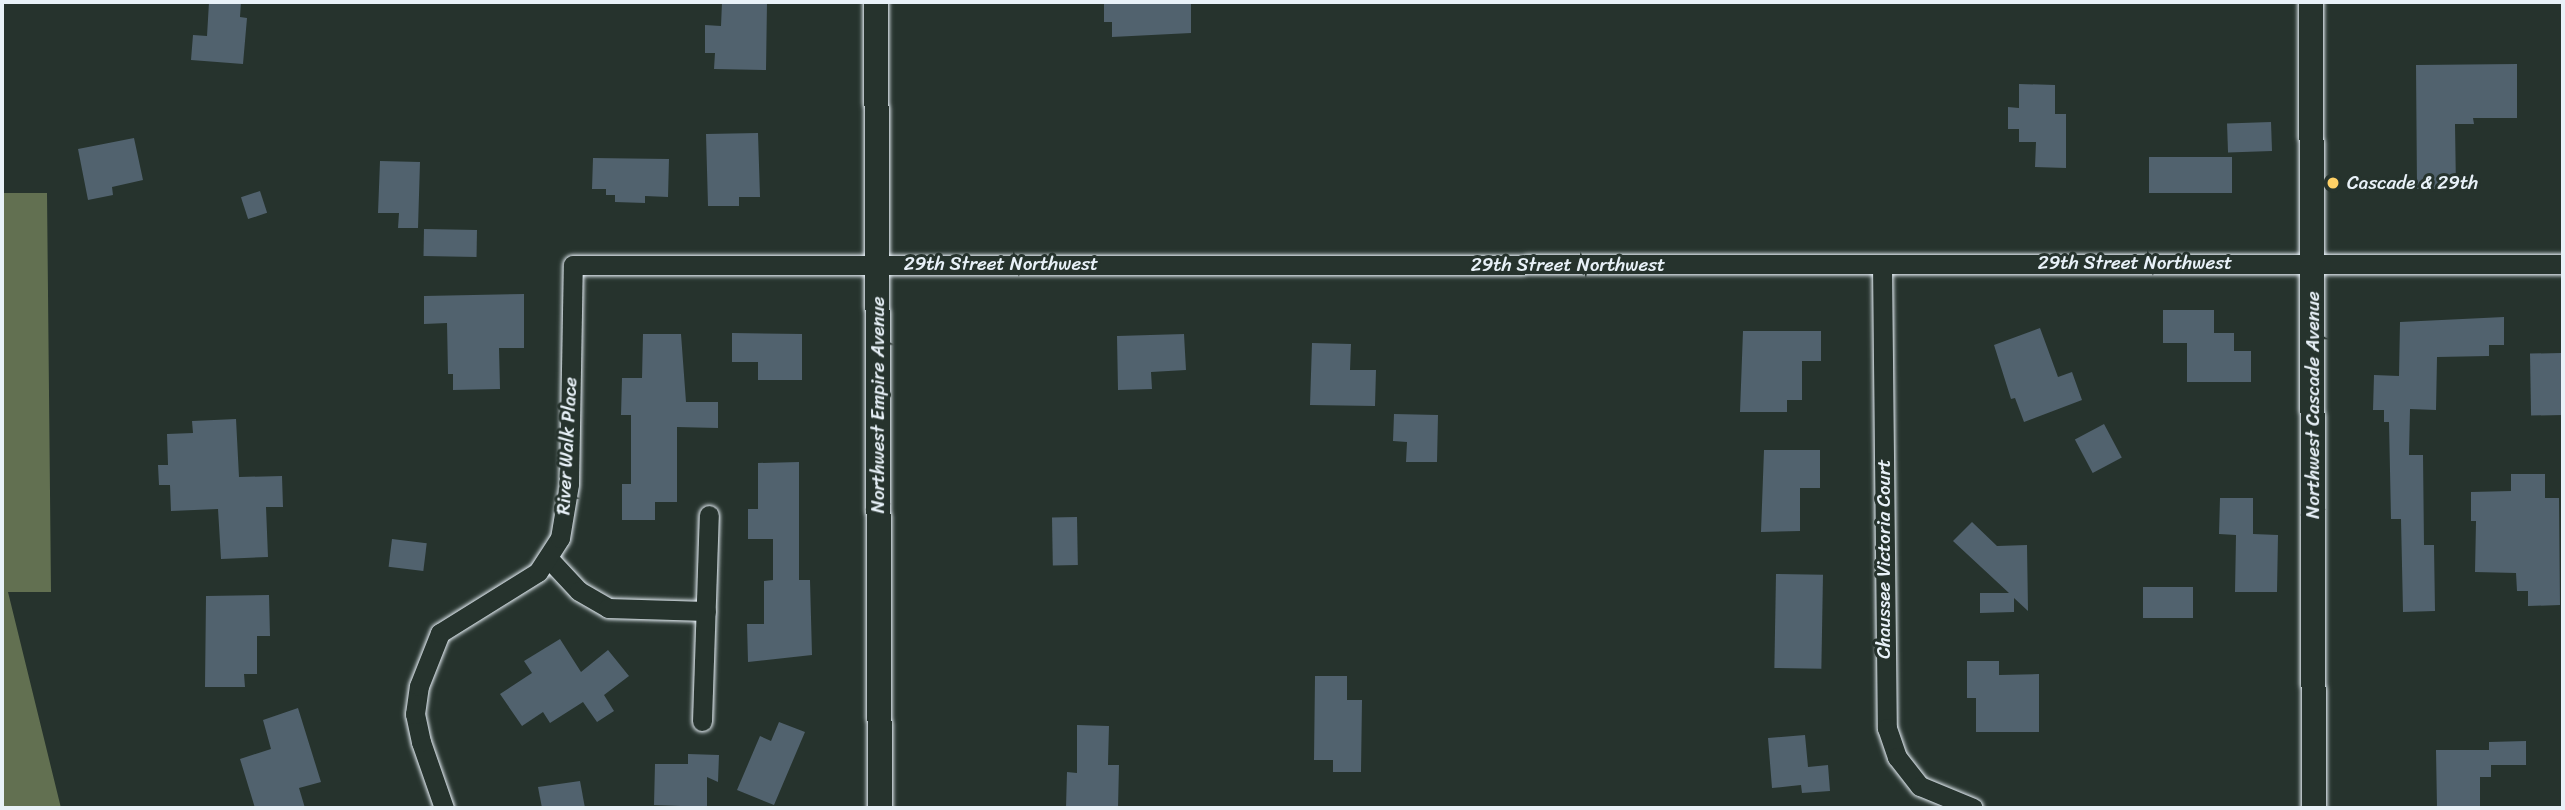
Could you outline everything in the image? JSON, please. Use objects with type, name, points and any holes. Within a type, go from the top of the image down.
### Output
[{"type":"street","name":"Northwest Empire Avenue","points":[[876,2],[880,808]]},
{"type":"street","name":"Northwest Cascade Avenue","points":[[2311,2],[2314,808]]},
{"type":"street","name":"29th Street Northwest","points":[[573,265],[1882,265],[2312,262],[2563,264]]},
{"type":"street","name":"River Walk Place","points":[[550,560],[567,510],[573,265]]},
{"type":"street","name":"Chaussee Victoria Court","points":[[1882,265],[1887,728],[1898,757],[1920,786],[1973,808]]},
{"type":"street","points":[[702,721],[709,515]]},
{"type":"street","points":[[444,808],[415,714],[427,659],[440,633],[538,572],[550,560],[579,591],[608,608],[706,611]]},
{"type":"green space","points":[[2,193],[47,193],[51,592],[8,592],[61,808],[2,808]]},
{"type":"building","points":[[209,2],[241,2],[240,17],[247,18],[243,64],[191,60],[193,35],[207,36]]},
{"type":"building","points":[[722,2],[767,2],[766,70],[714,69],[715,53],[705,53],[705,25],[721,26]]},
{"type":"building","points":[[1104,2],[1191,2],[1191,33],[1112,37],[1112,22],[1104,22]]},
{"type":"building","points":[[2517,64],[2517,118],[2473,118],[2474,124],[2455,124],[2456,189],[2417,189],[2416,65]]},
{"type":"building","points":[[2019,84],[2055,85],[2055,114],[2066,114],[2066,168],[2035,167],[2036,142],[2019,142],[2019,129],[2008,129],[2008,107],[2019,108]]},
{"type":"building","points":[[2271,122],[2272,151],[2228,153],[2227,124]]},
{"type":"building","points":[[758,133],[760,197],[739,197],[739,206],[708,206],[706,134]]},
{"type":"building","points":[[134,138],[143,180],[112,187],[113,195],[88,200],[78,149]]},
{"type":"building","points":[[2149,157],[2232,157],[2232,193],[2149,193]]},
{"type":"building","points":[[593,158],[669,159],[668,197],[645,196],[645,203],[615,202],[615,195],[606,195],[606,189],[592,189]]},
{"type":"building","points":[[380,161],[420,162],[418,228],[398,228],[399,213],[378,213]]},
{"type":"building","points":[[260,191],[267,213],[248,219],[241,197]]},
{"type":"building","points":[[424,229],[477,230],[477,257],[424,256]]},
{"type":"building","points":[[524,294],[524,348],[499,348],[500,389],[453,390],[453,374],[448,374],[447,323],[424,324],[424,296]]},
{"type":"building","points":[[2163,310],[2214,310],[2214,333],[2234,333],[2234,351],[2251,351],[2251,382],[2187,382],[2187,343],[2163,343]]},
{"type":"building","points":[[2504,317],[2504,345],[2489,345],[2489,356],[2437,357],[2436,410],[2410,409],[2409,455],[2423,455],[2424,545],[2434,545],[2435,611],[2403,612],[2401,519],[2391,519],[2389,422],[2384,422],[2384,410],[2373,410],[2374,375],[2399,376],[2400,322]]},
{"type":"building","points":[[2040,328],[2058,377],[2072,372],[2082,400],[2024,422],[2015,398],[2011,399],[1994,345]]},
{"type":"building","points":[[1743,331],[1821,331],[1821,361],[1802,361],[1802,400],[1787,400],[1787,412],[1740,412]]},
{"type":"building","points":[[732,333],[802,334],[802,380],[758,380],[758,362],[732,362]]},
{"type":"building","points":[[643,334],[681,334],[686,402],[718,402],[718,428],[677,427],[677,502],[655,502],[655,520],[622,520],[622,484],[631,484],[631,415],[621,415],[622,378],[642,378]]},
{"type":"building","points":[[1184,334],[1186,370],[1151,372],[1152,389],[1118,390],[1117,336]]},
{"type":"building","points":[[1312,343],[1351,344],[1350,370],[1376,370],[1375,406],[1310,405]]},
{"type":"building","points":[[2562,353],[2563,415],[2531,416],[2530,354]]},
{"type":"building","points":[[1394,414],[1438,415],[1437,462],[1406,462],[1407,442],[1393,441]]},
{"type":"building","points":[[236,419],[239,477],[282,476],[283,507],[266,507],[268,557],[221,559],[218,509],[171,511],[170,485],[159,485],[158,465],[168,465],[167,434],[193,433],[192,421]]},
{"type":"building","points":[[2104,424],[2122,458],[2093,473],[2075,439]]},
{"type":"building","points":[[1764,450],[1820,450],[1820,488],[1800,488],[1800,531],[1761,532]]},
{"type":"building","points":[[799,462],[799,580],[810,580],[812,655],[748,662],[747,624],[764,624],[764,581],[773,580],[773,539],[748,539],[748,509],[758,509],[758,463]]},
{"type":"building","points":[[2511,474],[2545,474],[2545,498],[2559,498],[2560,605],[2528,606],[2528,591],[2517,591],[2516,573],[2475,572],[2476,521],[2471,521],[2471,492],[2511,491]]},
{"type":"building","points":[[2220,498],[2253,498],[2253,534],[2278,535],[2277,592],[2235,592],[2236,535],[2219,534]]},
{"type":"building","points":[[1052,517],[1077,517],[1078,565],[1053,565]]},
{"type":"building","points":[[1972,522],[1997,546],[2027,545],[2028,611],[2014,598],[2014,612],[1980,613],[1980,593],[2009,593],[1953,541]]},
{"type":"building","points":[[392,539],[427,543],[423,571],[389,567]]},
{"type":"building","points":[[1776,574],[1823,575],[1821,669],[1774,668]]},
{"type":"building","points":[[2143,587],[2193,587],[2193,618],[2143,618]]},
{"type":"building","points":[[269,595],[270,636],[257,636],[257,674],[244,674],[245,687],[205,687],[206,596]]},
{"type":"building","points":[[560,639],[581,672],[608,650],[629,676],[604,695],[614,711],[597,722],[583,702],[550,723],[543,712],[522,726],[500,694],[532,673],[524,661]]},
{"type":"building","points":[[1967,661],[1999,661],[1999,675],[2039,674],[2039,732],[1976,732],[1976,698],[1967,698]]},
{"type":"building","points":[[1315,676],[1347,676],[1347,700],[1362,700],[1361,772],[1333,772],[1333,760],[1314,760]]},
{"type":"building","points":[[298,708],[321,782],[299,788],[305,808],[255,808],[240,759],[271,749],[263,720]]},
{"type":"building","points":[[779,722],[805,732],[774,805],[737,790],[760,736],[771,741]]},
{"type":"building","points":[[1077,725],[1109,726],[1108,765],[1119,765],[1118,808],[1066,808],[1067,772],[1077,773]]},
{"type":"building","points":[[1805,735],[1808,767],[1828,765],[1830,791],[1802,793],[1801,785],[1772,788],[1768,738]]},
{"type":"building","points":[[2526,741],[2526,765],[2491,765],[2491,777],[2480,777],[2480,808],[2437,808],[2436,750],[2489,750],[2489,742]]},
{"type":"building","points":[[688,754],[719,755],[718,782],[707,777],[707,807],[654,805],[655,764],[688,764]]},
{"type":"building","points":[[580,781],[585,808],[542,808],[538,787]]},
{"type":"place","name":"Cascade & 29th","points":[[2333,183]]}]
